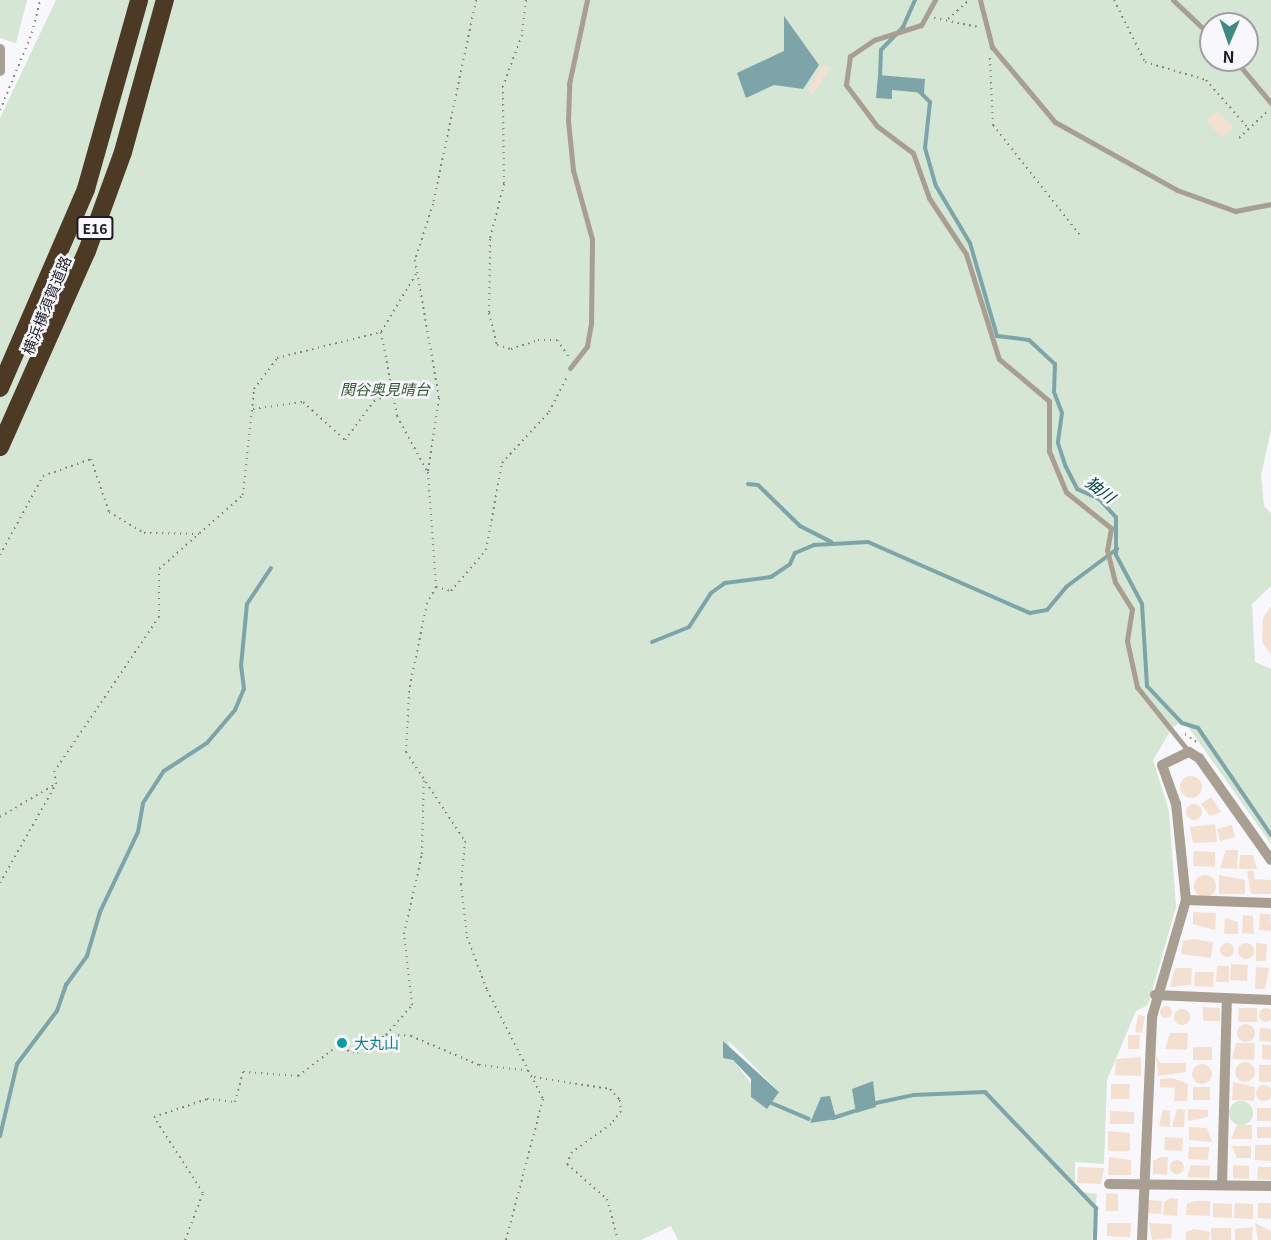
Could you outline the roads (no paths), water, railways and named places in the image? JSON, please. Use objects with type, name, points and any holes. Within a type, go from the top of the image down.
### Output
[{"type":"highway","name":"横浜横須賀道路","points":[[0,388],[86,189],[139,0]]},
{"type":"highway","name":"横浜横須賀道路","points":[[0,447],[46,354],[91,240],[140,96],[165,0]]},
{"type":"street","points":[[0,49],[0,71]]},
{"type":"street","points":[[1142,1240],[1143,1184],[1155,995],[1186,900],[1176,804],[1162,765],[1189,752],[1199,758],[1271,860]]},
{"type":"street","points":[[1186,900],[1271,903]]},
{"type":"street","points":[[1155,995],[1271,1000]]},
{"type":"street","points":[[1222,1185],[1227,998]]},
{"type":"street","points":[[1109,1184],[1271,1186]]},
{"type":"lane","points":[[570,368],[587,346],[591,324],[592,239],[573,170],[568,121],[569,84],[587,0]]},
{"type":"lane","points":[[935,0],[926,17],[909,29],[885,37],[850,56],[846,85],[877,126],[913,153],[929,198],[966,254],[999,358],[1049,401],[1049,451],[1066,492],[1111,528],[1107,550],[1110,562],[1132,609],[1127,640],[1137,687],[1189,752]]},
{"type":"lane","points":[[980,0],[992,47],[1055,123],[1178,190],[1234,211],[1271,204]]},
{"type":"lane","points":[[1173,0],[1199,25]]},
{"type":"lane","points":[[1245,72],[1271,105]]},
{"type":"water","points":[[784,16],[819,65],[803,89],[774,85],[746,98],[737,73],[784,51]]},
{"type":"water","points":[[878,75],[925,79],[924,93],[892,90],[892,99],[876,98]]},
{"type":"water","points":[[723,1041],[779,1092],[767,1109],[751,1097],[751,1079],[733,1060],[723,1058]]},
{"type":"water","points":[[873,1081],[876,1107],[856,1113],[852,1089]]},
{"type":"water","points":[[830,1096],[836,1119],[810,1123],[821,1097]]},
{"type":"waterway","name":"㹨川","points":[[880,78],[881,50],[903,27],[915,0]]},
{"type":"waterway","name":"㹨川","points":[[919,91],[930,102],[925,148],[936,186],[970,243],[997,336],[1029,340],[1055,364],[1054,392],[1062,413],[1058,443],[1066,467],[1077,489],[1099,499],[1116,517],[1116,555],[1142,604],[1147,686],[1182,723],[1198,728],[1271,835]]},
{"type":"waterway","points":[[748,484],[758,485],[800,526],[831,542]]},
{"type":"waterway","points":[[652,642],[689,627],[711,593],[725,583],[771,577],[790,564],[795,553],[814,545],[868,542],[1030,613],[1047,610],[1066,587],[1117,549]]},
{"type":"waterway","points":[[0,1136],[17,1064],[57,1011],[66,985],[87,956],[100,912],[138,832],[143,803],[164,771],[207,743],[235,710],[244,689],[241,666],[247,604],[271,568]]},
{"type":"waterway","points":[[876,1103],[914,1095],[985,1092],[1096,1208],[1095,1240]]},
{"type":"waterway","points":[[769,1102],[809,1119]]},
{"type":"waterway","points":[[833,1118],[855,1111]]},
{"type":"place","name":"大丸山","points":[[342,1043]]},
{"type":"park label","name":"関谷奥見晴台","points":[[385,389]]}]
